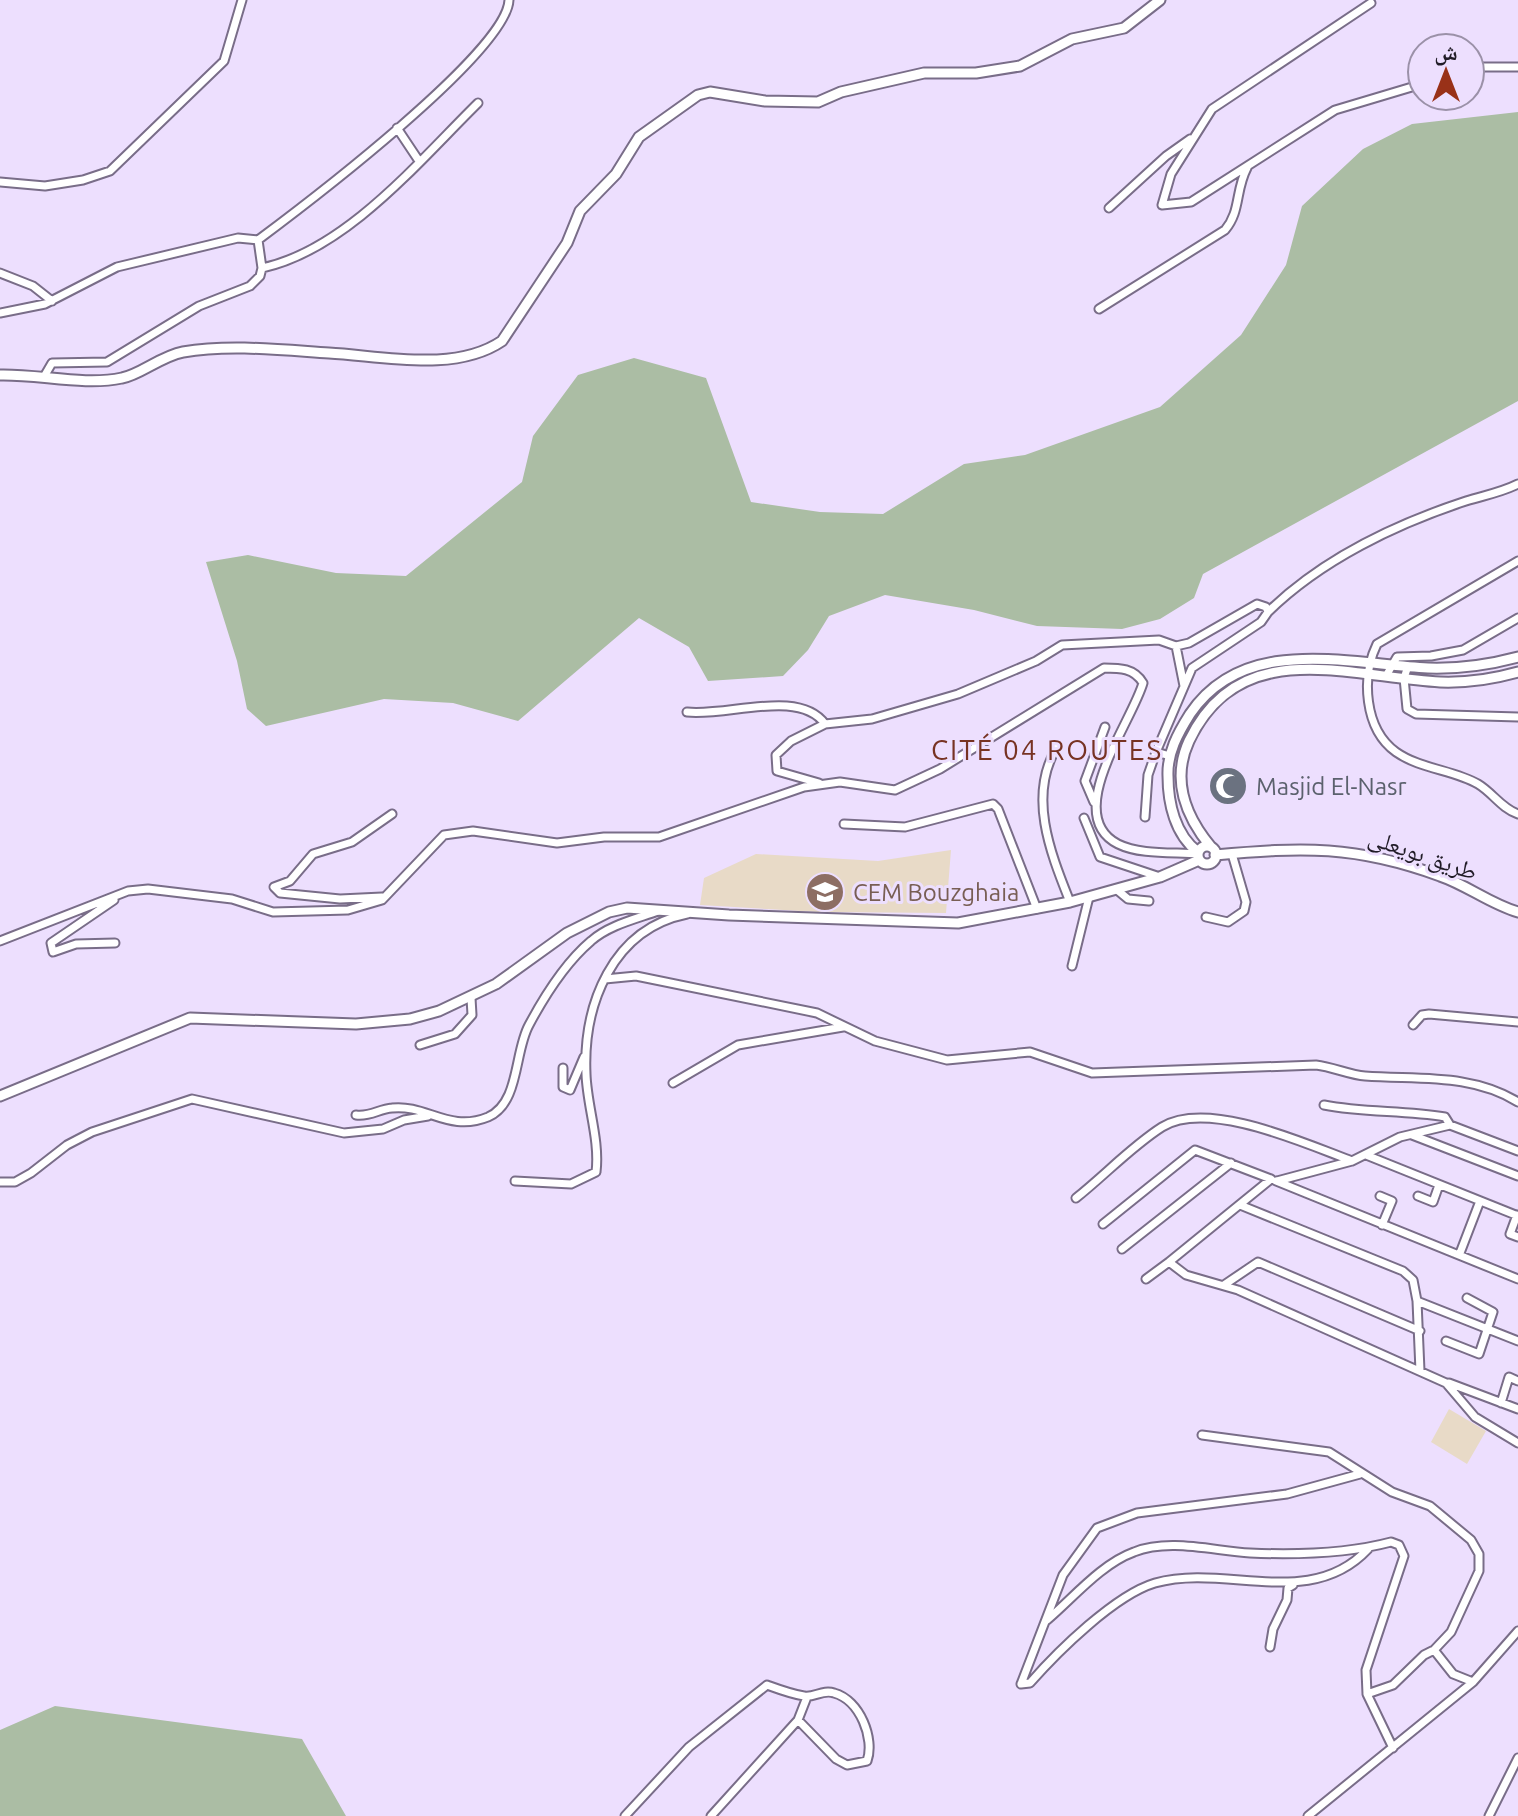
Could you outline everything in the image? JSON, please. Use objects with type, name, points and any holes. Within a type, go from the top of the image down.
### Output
[{"type":"main road","points":[[0,375],[103,380],[125,378],[142,367],[181,352],[210,350],[330,353],[384,358],[451,358],[487,352],[502,341],[567,243],[580,211],[616,174],[639,137],[698,95],[710,92],[765,101],[818,102],[841,92],[924,73],[976,73],[1020,66],[1072,39],[1124,28],[1160,0]]},
{"type":"main road","points":[[1213,851],[1209,863],[1183,838],[1174,817],[1168,789],[1170,756],[1195,707],[1209,691],[1234,675],[1253,667],[1296,659],[1459,668],[1518,657]]},
{"type":"main road","points":[[1213,851],[1187,811],[1181,770],[1188,744],[1215,700],[1235,686],[1276,672],[1314,668],[1456,682],[1518,672]]},
{"type":"main road","points":[[0,1096],[190,1018],[356,1024],[410,1019],[471,998],[567,933],[609,912],[627,908],[958,923],[1070,902],[1133,885],[1160,877],[1199,855],[1202,847],[1213,851]]},
{"type":"main road","name":"طريق بويعلى","points":[[1213,851],[1232,854],[1317,848],[1370,854],[1443,877],[1518,912]]},
{"type":"street","points":[[0,182],[45,186],[83,180],[110,171],[224,61],[242,0]]},
{"type":"street","points":[[0,313],[52,301],[117,267],[238,238],[258,240],[343,176],[481,50],[500,25],[509,0]]},
{"type":"street","points":[[1371,3],[1212,109],[1171,174],[1162,205],[1191,202],[1335,110],[1406,89]]},
{"type":"street","points":[[1486,67],[1518,67]]},
{"type":"street","points":[[262,268],[283,263],[389,196],[419,161],[478,103]]},
{"type":"street","points":[[397,128],[419,161]]},
{"type":"street","points":[[1109,208],[1166,156],[1195,136]]},
{"type":"street","points":[[1099,309],[1225,230],[1234,219],[1237,188],[1248,166]]},
{"type":"street","points":[[45,375],[52,363],[95,363],[120,356],[199,306],[250,286],[260,276],[262,268],[258,240]]},
{"type":"street","points":[[0,273],[33,286],[52,301]]},
{"type":"street","points":[[1145,817],[1148,775],[1192,668],[1245,634],[1291,589],[1384,535],[1466,501],[1499,494],[1518,484]]},
{"type":"street","points":[[1518,561],[1449,604],[1398,628],[1377,644],[1368,662],[1367,673],[1369,702],[1376,730],[1397,753],[1479,785],[1508,811],[1518,814]]},
{"type":"street","points":[[823,784],[777,771],[776,755],[791,741],[825,724],[872,719],[958,694],[1036,661],[1062,645],[1159,640],[1176,646],[1189,643],[1257,604],[1268,612]]},
{"type":"street","points":[[1386,676],[1389,664],[1404,654],[1431,656],[1463,650],[1518,618]]},
{"type":"street","points":[[1176,646],[1185,688]]},
{"type":"street","points":[[1408,666],[1404,678],[1407,709],[1416,714],[1518,717]]},
{"type":"street","points":[[0,941],[128,891],[148,889],[232,899],[273,912],[364,908],[385,897],[444,835],[473,831],[557,843],[604,837],[659,837],[754,802],[823,784],[840,782],[895,790],[908,786],[1104,668],[1125,669],[1138,674],[1143,683],[1139,698],[1120,731],[1095,804]]},
{"type":"street","points":[[687,712],[806,707],[818,713],[825,724]]},
{"type":"street","points":[[1105,727],[1085,781],[1104,832],[1118,844],[1199,855]]},
{"type":"street","points":[[1057,747],[1046,772],[1044,831],[1070,902]]},
{"type":"street","points":[[1156,752],[1170,756]]},
{"type":"street","points":[[844,824],[905,827],[993,804],[998,809],[1037,909]]},
{"type":"street","points":[[385,897],[340,899],[280,893],[274,887],[280,881],[290,881],[313,854],[352,842],[392,814]]},
{"type":"street","points":[[1084,818],[1100,857],[1160,877]]},
{"type":"street","points":[[1206,917],[1228,922],[1244,911],[1246,902],[1232,854]]},
{"type":"street","points":[[1127,868],[1133,885]]},
{"type":"street","points":[[1116,889],[1128,899],[1149,901]]},
{"type":"street","points":[[115,943],[76,944],[53,952],[51,949],[51,943],[128,891]]},
{"type":"street","points":[[1072,966],[1089,897]]},
{"type":"street","points":[[0,1182],[15,1182],[92,1132],[192,1099],[344,1133],[383,1129],[404,1120],[428,1116],[461,1122],[487,1118],[501,1109],[508,1096],[527,1028],[568,965],[591,940],[608,929],[664,909]]},
{"type":"street","points":[[515,1181],[571,1184],[596,1172],[586,1029],[605,979],[618,954],[661,919],[697,912]]},
{"type":"street","points":[[605,979],[636,976],[817,1013],[875,1041],[947,1060],[1030,1052],[1092,1073],[1316,1065],[1343,1069],[1361,1077],[1416,1077],[1493,1087],[1518,1102]]},
{"type":"street","points":[[420,1045],[455,1034],[472,1015],[471,998]]},
{"type":"street","points":[[1413,1025],[1422,1015],[1429,1014],[1518,1022]]},
{"type":"street","points":[[673,1083],[738,1045],[845,1027]]},
{"type":"street","points":[[563,1068],[563,1087],[570,1090],[586,1051]]},
{"type":"street","points":[[1324,1105],[1359,1112],[1400,1110],[1445,1117],[1450,1125]]},
{"type":"street","points":[[356,1115],[364,1116],[392,1108],[419,1110],[428,1116]]},
{"type":"street","points":[[1076,1198],[1163,1127],[1198,1117],[1277,1133],[1352,1161]]},
{"type":"street","points":[[1146,1279],[1274,1180],[1352,1161],[1409,1134],[1450,1125],[1518,1151]]},
{"type":"street","points":[[1409,1134],[1518,1176]]},
{"type":"street","points":[[1103,1224],[1195,1150],[1460,1253],[1518,1279]]},
{"type":"street","points":[[1366,1155],[1518,1215],[1510,1234],[1518,1237]]},
{"type":"street","points":[[1122,1249],[1231,1163]]},
{"type":"street","points":[[1418,1196],[1433,1202],[1439,1185]]},
{"type":"street","points":[[1380,1196],[1392,1201],[1382,1225]]},
{"type":"street","points":[[1460,1253],[1480,1201]]},
{"type":"street","points":[[1240,1205],[1403,1271],[1413,1280],[1420,1331],[1420,1371]]},
{"type":"street","points":[[1169,1262],[1186,1275],[1224,1285],[1446,1383],[1518,1409]]},
{"type":"street","points":[[1224,1285],[1258,1262],[1420,1331]]},
{"type":"street","points":[[1446,1341],[1479,1354],[1493,1312],[1467,1298]]},
{"type":"street","points":[[1417,1301],[1518,1341]]},
{"type":"street","points":[[1501,1403],[1509,1377],[1518,1381]]},
{"type":"street","points":[[1446,1383],[1475,1417],[1518,1443]]},
{"type":"street","points":[[1202,1435],[1329,1452],[1392,1492],[1430,1506],[1471,1540],[1479,1554],[1479,1571],[1451,1632],[1393,1685],[1367,1694]]},
{"type":"street","points":[[1360,1474],[1287,1494],[1137,1513],[1097,1528],[1063,1575],[1021,1684],[1030,1683],[1116,1605],[1157,1582],[1249,1579],[1295,1583],[1333,1574],[1369,1548]]},
{"type":"street","points":[[1047,1620],[1118,1559],[1136,1550],[1172,1546],[1253,1553],[1337,1552],[1391,1542],[1399,1545],[1404,1556],[1366,1670],[1367,1694],[1393,1748]]},
{"type":"street","points":[[1270,1647],[1273,1629],[1287,1600],[1288,1588],[1295,1583]]},
{"type":"street","points":[[1308,1816],[1473,1682],[1518,1631]]},
{"type":"street","points":[[1434,1650],[1453,1674],[1473,1682]]},
{"type":"street","points":[[625,1816],[689,1747],[767,1685],[807,1697],[830,1691],[849,1702],[873,1746],[867,1761],[847,1765],[836,1759],[798,1720]]},
{"type":"street","points":[[711,1816],[798,1720],[807,1697]]},
{"type":"street","points":[[1489,1816],[1518,1758]]},
{"type":"shaded area","name":"CEM Bouzghaia","points":[[951,850],[946,913],[818,912],[700,905],[704,878],[756,854],[878,861]]},
{"type":"shaded area","points":[[1449,1409],[1486,1431],[1467,1464],[1431,1442]]},
{"type":"green space","points":[[1518,112],[1518,401],[1203,574],[1194,598],[1160,619],[1122,629],[1037,626],[974,610],[885,595],[829,616],[808,650],[783,676],[708,681],[689,647],[639,618],[518,721],[453,703],[384,699],[266,726],[247,709],[237,661],[206,562],[248,555],[336,573],[406,576],[522,482],[533,436],[578,375],[634,358],[706,378],[751,502],[820,512],[883,514],[964,464],[1025,455],[1160,407],[1241,335],[1286,265],[1302,206],[1363,149],[1412,124]]},
{"type":"green space","points":[[55,1706],[302,1739],[346,1816],[0,1816],[0,1730]]},
{"type":"place","name":"Masjid El-Nasr","points":[[1228,786]]},
{"type":"place","name":"CEM Bouzghaia","points":[[825,892]]},
{"type":"district","name":"CITÉ 04 ROUTES","points":[[1047,749]]}]
